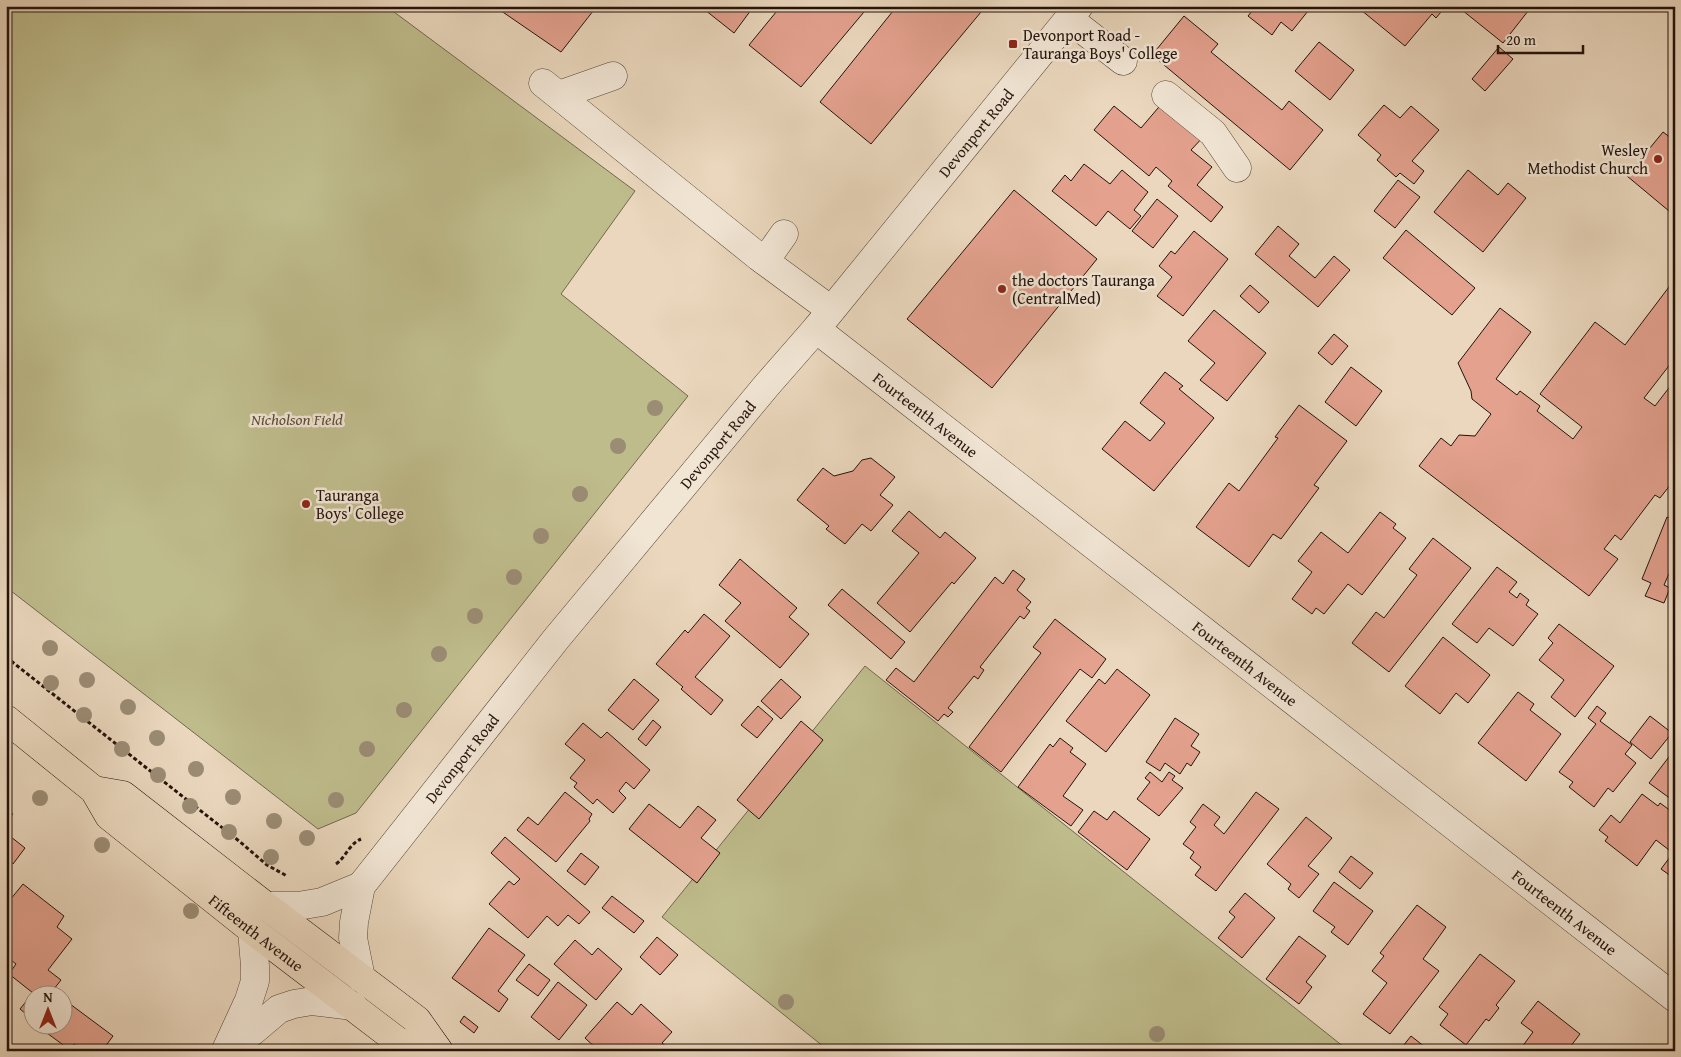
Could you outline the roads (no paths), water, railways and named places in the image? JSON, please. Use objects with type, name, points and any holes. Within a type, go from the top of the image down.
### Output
[{"type":"main road","name":"Fifteenth Avenue","points":[[6,719],[94,790],[109,816],[252,930],[399,1042],[438,1050]]},
{"type":"main road","name":"Fifteenth Avenue","points":[[94,790],[123,795],[266,906],[418,1020],[438,1050]]},
{"type":"street","points":[[1074,13],[1123,61]]},
{"type":"street","name":"Devonport Road","points":[[361,978],[354,938],[354,922],[361,886],[556,639],[823,319],[1074,13]]},
{"type":"street","name":"Fourteenth Avenue","points":[[613,76],[551,89],[765,261],[823,319],[1675,998]]},
{"type":"street","points":[[1166,95],[1213,133],[1237,168]]},
{"type":"street","points":[[765,261],[784,234]]},
{"type":"street","name":"Devonport Road","points":[[266,906],[298,906],[322,902],[361,886]]},
{"type":"street","points":[[226,1050],[249,1000],[255,981],[252,930]]},
{"type":"street","points":[[226,1050],[254,1031],[279,1009],[289,1005],[312,1001],[354,1006]]},
{"type":"place","name":"Devonport Road - Tauranga Boys' College","points":[[1013,44]]},
{"type":"place","name":"Wesley Methodist Church","points":[[1658,159]]},
{"type":"place","name":"the doctors Tauranga (CentralMed)","points":[[1002,289]]},
{"type":"place","name":"Tauranga Boys' College","points":[[306,504]]},
{"type":"park label","name":"Nicholson Field","points":[[297,419]]}]
